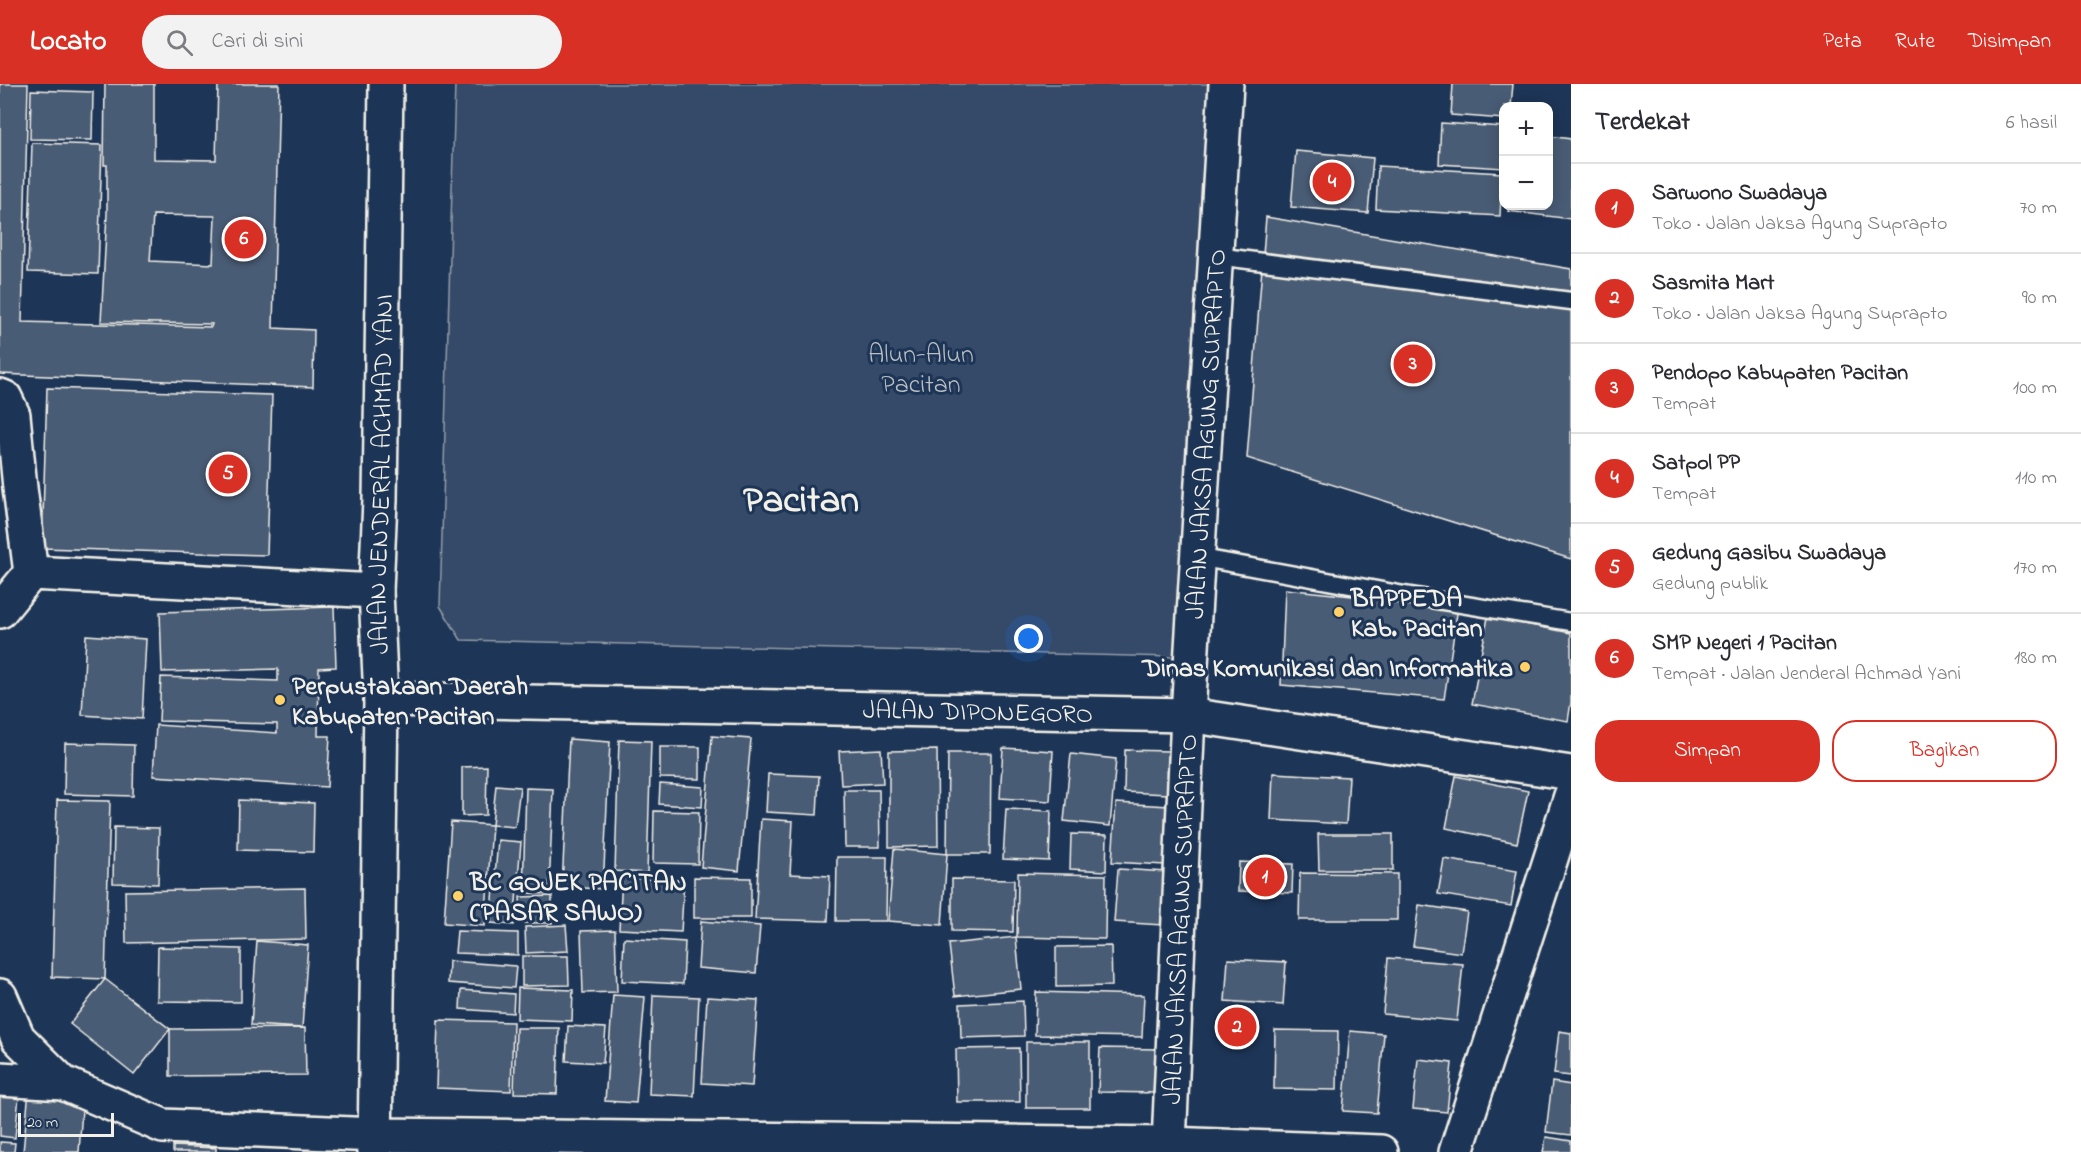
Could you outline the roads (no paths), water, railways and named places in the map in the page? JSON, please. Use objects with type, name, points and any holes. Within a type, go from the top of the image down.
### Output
[{"type":"street","name":"JALAN JENDERAL ACHMAD YANI","points":[[375,1143],[381,699],[376,591],[380,500],[386,84]]},
{"type":"street","name":"JALAN JAKSA AGUNG SUPRAPTO","points":[[1169,1144],[1188,716],[1226,84]]},
{"type":"street","points":[[0,396],[5,398],[13,415],[31,573],[0,611]]},
{"type":"street","points":[[31,573],[376,591]]},
{"type":"street","name":"JALAN DIPONEGORO","points":[[381,699],[1188,716],[1571,773]]},
{"type":"street","points":[[1456,1152],[1571,796]]},
{"type":"street","points":[[0,996],[18,1038],[63,1083]]},
{"type":"street","points":[[0,1079],[63,1083],[163,1126],[375,1143],[1169,1144],[1381,1152]]},
{"type":"lane","points":[[1216,256],[1571,301]]},
{"type":"lane","points":[[1197,556],[1399,594],[1571,622]]},
{"type":"place","name":"Satpol PP","points":[[1332,182]]},
{"type":"place","name":"SMP Negeri 1 Pacitan","points":[[244,239]]},
{"type":"place","name":"Pendopo Kabupaten Pacitan","points":[[1413,364]]},
{"type":"place","name":"Gedung Gasibu Swadaya","points":[[228,474]]},
{"type":"place","name":"BAPPEDA Kab. Pacitan","points":[[1339,612]]},
{"type":"place","name":"Dinas Komunikasi dan Informatika","points":[[1525,667]]},
{"type":"place","name":"Perpustakaan Daerah Kabupaten Pacitan","points":[[280,700]]},
{"type":"place","name":"Sarwono Swadaya","points":[[1265,877]]},
{"type":"place","name":"BC GOJEK PACITAN (PASAR SAWO)","points":[[458,896]]},
{"type":"place","name":"Sasmita Mart","points":[[1237,1027]]},
{"type":"district","name":"Pacitan","points":[[801,498]]},
{"type":"park label","name":"Alun-Alun Pacitan","points":[[921,368]]}]
